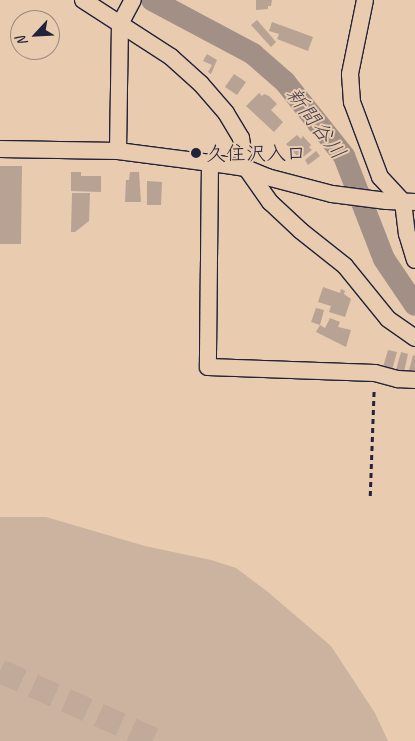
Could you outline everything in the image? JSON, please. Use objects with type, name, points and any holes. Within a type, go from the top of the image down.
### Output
[{"type":"street","points":[[83,0],[172,57],[201,84],[226,113],[241,138],[246,168],[270,202],[345,266],[388,319],[415,338]]},
{"type":"street","points":[[118,151],[120,24],[133,0]]},
{"type":"street","points":[[365,0],[350,74],[352,102],[380,177],[402,202],[406,234],[415,260]]},
{"type":"street","points":[[0,149],[118,151],[210,163],[246,168],[267,177],[332,194],[402,202]]},
{"type":"street","points":[[210,163],[208,367],[375,373],[398,379],[415,380]]},
{"type":"path","points":[[370,496],[375,373]]},
{"type":"shaded area","points":[[0,517],[46,517],[145,546],[211,560],[236,568],[268,592],[331,646],[375,713],[388,741],[0,741]]},
{"type":"building","points":[[256,0],[272,0],[271,6],[268,6],[268,9],[256,10]]},
{"type":"building","points":[[257,20],[276,42],[271,47],[251,25]]},
{"type":"building","points":[[272,22],[313,37],[308,51],[277,39],[279,34],[269,31]]},
{"type":"building","points":[[207,54],[217,60],[211,74],[208,72],[212,65],[203,61]]},
{"type":"building","points":[[234,74],[246,82],[237,95],[225,87]]},
{"type":"building","points":[[259,93],[262,96],[264,94],[269,96],[277,104],[271,110],[283,122],[274,132],[246,106]]},
{"type":"building","points":[[297,135],[301,139],[303,136],[311,145],[309,147],[312,150],[302,158],[301,156],[299,158],[286,144]]},
{"type":"building","points":[[316,151],[320,156],[308,165],[305,160]]},
{"type":"building","points":[[0,166],[22,166],[21,244],[0,244]]},
{"type":"building","points":[[71,172],[81,172],[81,176],[101,176],[101,192],[71,191]]},
{"type":"building","points":[[130,172],[139,172],[141,202],[125,202],[126,180],[129,180]]},
{"type":"building","points":[[147,181],[162,182],[161,205],[147,205]]},
{"type":"building","points":[[72,193],[90,193],[89,221],[75,232],[71,232]]},
{"type":"building","points":[[323,287],[340,293],[341,289],[351,299],[345,317],[329,312],[331,306],[318,302]]},
{"type":"building","points":[[316,308],[324,310],[320,325],[311,322]]},
{"type":"building","points":[[330,318],[340,322],[338,327],[351,330],[346,347],[316,332],[320,325],[325,328]]},
{"type":"building","points":[[388,350],[397,352],[392,370],[383,367]]},
{"type":"building","points":[[401,352],[408,354],[404,372],[396,370]]},
{"type":"building","points":[[413,355],[415,356],[415,375],[408,374]]},
{"type":"waterway","name":"新間谷川","points":[[152,0],[253,54],[285,82],[344,156],[384,259],[415,305]]},
{"type":"tunnel","points":[[0,671],[157,741]]},
{"type":"place","name":"久住沢入口","points":[[196,153]]}]
